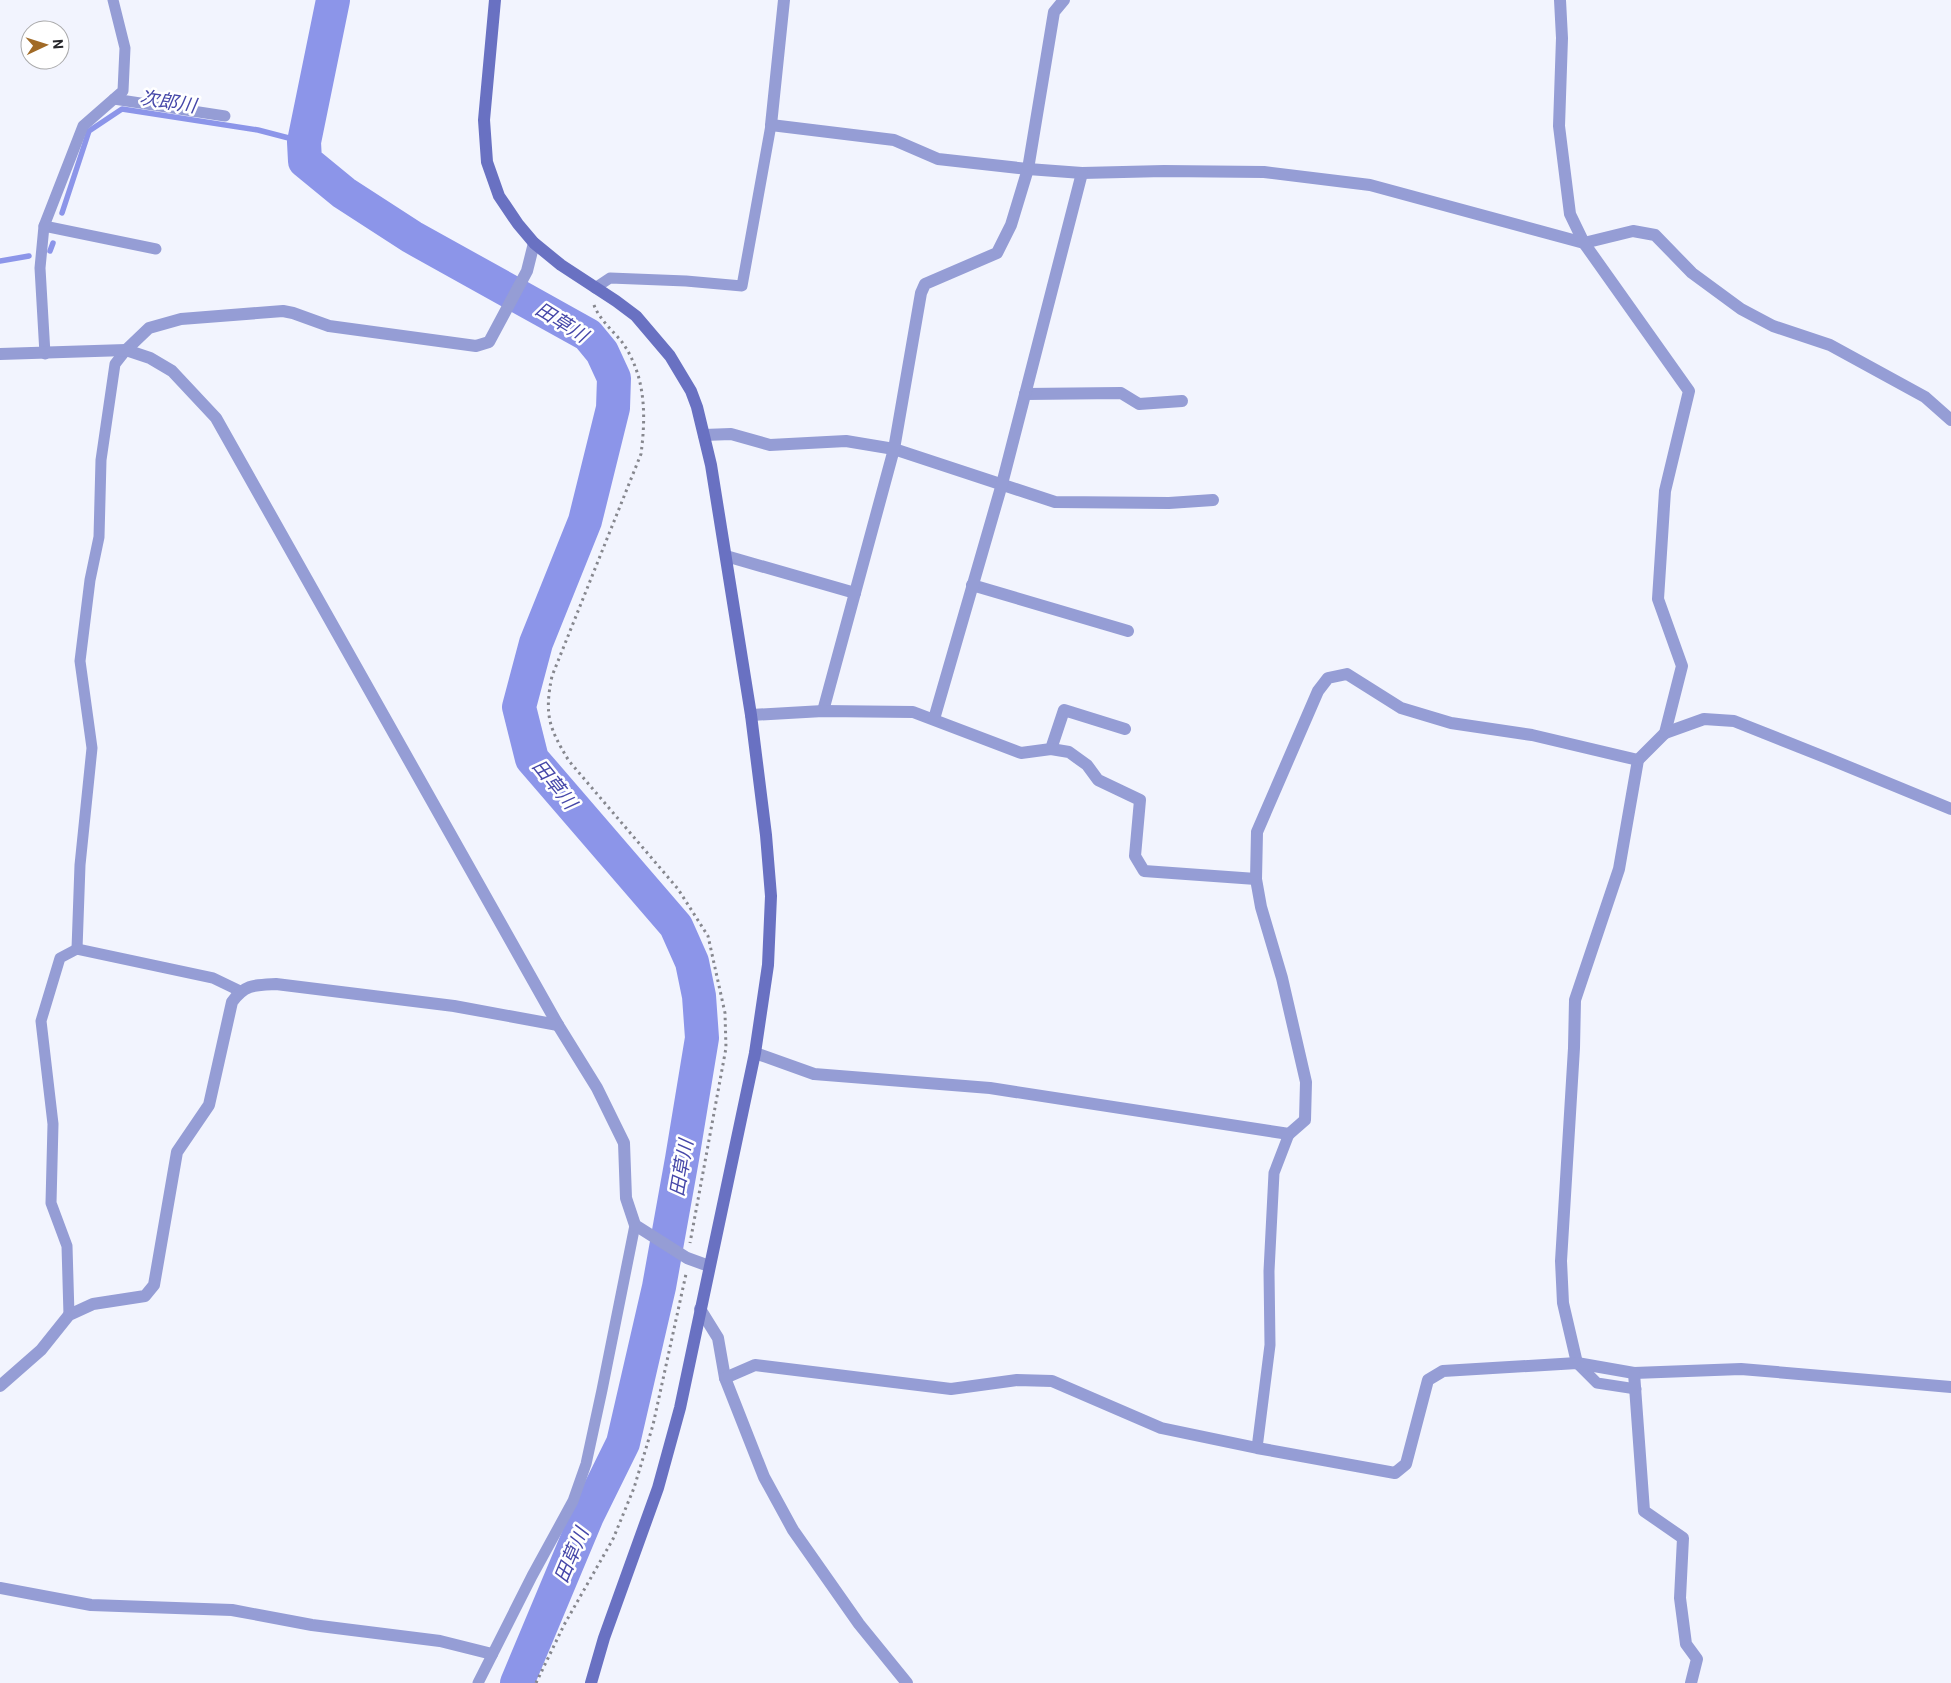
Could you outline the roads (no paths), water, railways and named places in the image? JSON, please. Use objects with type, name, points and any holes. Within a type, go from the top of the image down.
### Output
[{"type":"street","points":[[495,0],[484,120],[487,162],[499,196],[534,243],[594,288],[636,316],[670,356],[691,391],[711,465],[726,556],[751,715],[766,835],[771,896],[768,965],[755,1053],[680,1408],[658,1488],[604,1638],[591,1683]]},
{"type":"street","points":[[784,0],[771,125],[894,140],[938,159],[1028,169],[1082,173],[1164,171],[1264,172],[1370,185],[1584,243],[1633,231],[1655,235],[1692,273],[1741,309],[1772,326],[1830,345],[1925,397],[1951,420]]},
{"type":"street","points":[[822,711],[894,449],[921,293],[925,284],[996,254],[1011,226],[1028,169],[1054,12],[1064,0]]},
{"type":"street","points":[[1560,0],[1562,38],[1559,126],[1570,214],[1584,243],[1689,391],[1665,491],[1658,599],[1682,666],[1664,733]]},
{"type":"street","points":[[934,719],[1002,484],[1082,173]]},
{"type":"street","points":[[126,350],[149,328],[181,318],[283,311],[329,326],[476,346],[489,342],[527,270],[534,243]]},
{"type":"street","points":[[0,354],[126,350],[150,358],[172,371],[216,418],[558,1025],[597,1088],[624,1143],[626,1198],[635,1225],[688,1258],[709,1266]]},
{"type":"street","points":[[1025,394],[1120,393],[1139,404],[1182,401]]},
{"type":"street","points":[[704,435],[731,434],[770,446],[846,441],[894,449],[1055,502],[1170,503],[1213,500]]},
{"type":"street","points":[[726,556],[855,593]]},
{"type":"street","points":[[972,585],[1128,631]]},
{"type":"street","points":[[755,1053],[814,1074],[990,1088],[1290,1134],[1305,1120],[1306,1082],[1282,978],[1261,907],[1256,879],[1257,832],[1318,691],[1328,678],[1347,674],[1401,708],[1451,723],[1532,734],[1638,760]]},
{"type":"street","points":[[1051,749],[1064,710],[1125,729]]},
{"type":"street","points":[[751,715],[822,711],[913,712],[1021,753],[1051,749],[1068,752],[1087,765],[1098,780],[1140,800],[1136,856],[1144,871],[1256,879]]},
{"type":"street","points":[[1577,1363],[1563,1303],[1560,1261],[1574,1048],[1575,1000],[1619,868],[1638,760],[1664,733],[1704,719],[1734,721],[1951,809]]},
{"type":"street","points":[[0,1386],[41,1350],[69,1315],[93,1304],[146,1296],[154,1285],[177,1152],[209,1105],[232,1002],[240,991],[253,986],[276,984],[454,1006],[558,1025]]},
{"type":"street","points":[[700,1309],[718,1338],[725,1378],[764,1476],[793,1530],[859,1624],[907,1683]]},
{"type":"street","points":[[725,1378],[755,1365],[950,1389],[1016,1380],[1052,1381],[1162,1428],[1257,1448],[1395,1473],[1406,1464],[1428,1380],[1443,1371],[1577,1363],[1634,1373],[1741,1369],[1951,1387]]},
{"type":"street","points":[[1634,1373],[1644,1511],[1683,1538],[1680,1598],[1686,1644],[1697,1659],[1691,1683]]},
{"type":"street","points":[[0,1588],[91,1605],[232,1610],[312,1625],[440,1641],[492,1654]]},
{"type":"lane","points":[[45,354],[40,268],[44,226],[83,126],[123,91],[126,48],[112,0]]},
{"type":"lane","points":[[114,99],[225,116]]},
{"type":"lane","points":[[594,288],[610,278],[686,281],[742,286],[771,125]]},
{"type":"lane","points":[[44,226],[156,248]]},
{"type":"lane","points":[[77,949],[80,865],[92,748],[80,661],[90,580],[99,537],[101,460],[115,364],[126,350]]},
{"type":"lane","points":[[69,1315],[67,1246],[51,1203],[53,1124],[40,1021],[60,958],[77,949],[213,978],[240,991]]},
{"type":"lane","points":[[1257,1448],[1270,1345],[1269,1271],[1274,1173],[1290,1134]]},
{"type":"lane","points":[[478,1683],[573,1501],[586,1464],[635,1225]]},
{"type":"lane","points":[[1577,1363],[1597,1383],[1636,1389]]},
{"type":"waterway","name":"田草川","points":[[333,0],[304,142],[305,161],[344,193],[412,237],[588,335],[602,352],[614,378],[613,408],[585,521],[536,643],[519,707],[532,759],[676,926],[692,962],[699,996],[702,1038],[682,1159],[659,1287],[623,1443],[587,1516],[517,1683]]},
{"type":"waterway","name":"次郎川","points":[[62,213],[89,131],[122,109],[258,130],[304,142]]},
{"type":"waterway","name":"次郎川","points":[[50,251],[53,243]]},
{"type":"waterway","name":"次郎川","points":[[0,261],[29,256]]}]
